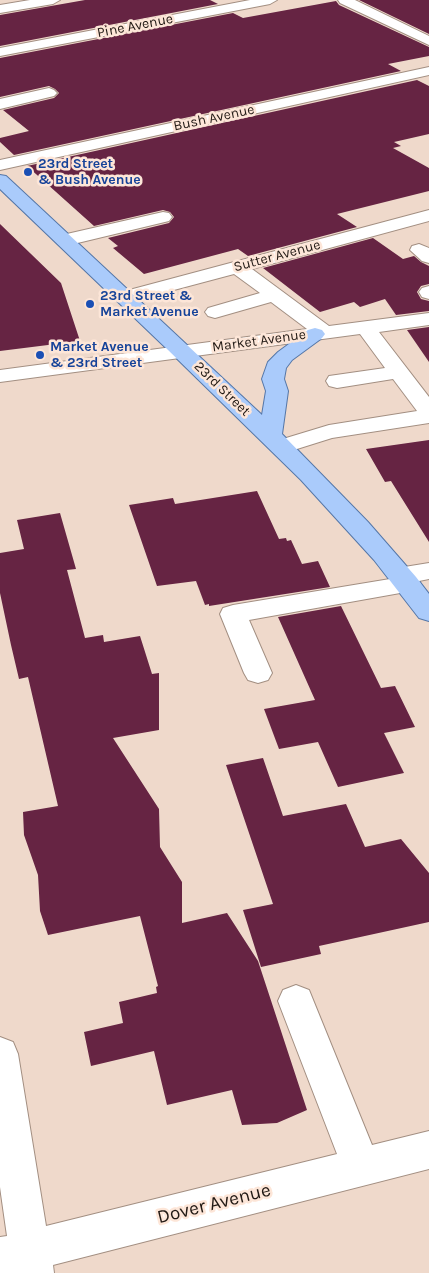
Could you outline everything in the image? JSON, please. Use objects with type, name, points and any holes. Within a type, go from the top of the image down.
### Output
[{"type":"main road","name":"23rd Street","points":[[4,188],[65,240],[182,351],[413,577],[429,612]]},
{"type":"main road","points":[[276,441],[276,391],[273,379],[276,367],[286,356],[319,333]]},
{"type":"street","points":[[0,9],[53,0]]},
{"type":"street","name":"Pine Avenue","points":[[0,52],[270,0]]},
{"type":"street","points":[[345,0],[429,41]]},
{"type":"street","name":"Bush Avenue","points":[[0,165],[429,71]]},
{"type":"street","points":[[0,104],[49,93]]},
{"type":"street","name":"Sutter Avenue","points":[[125,297],[429,215]]},
{"type":"street","points":[[65,240],[163,217]]},
{"type":"street","points":[[237,267],[275,295],[319,333]]},
{"type":"street","points":[[215,312],[275,295]]},
{"type":"street","name":"Market Avenue","points":[[0,376],[429,319]]},
{"type":"street","points":[[365,327],[429,412]]},
{"type":"street","points":[[337,381],[399,372]]},
{"type":"street","points":[[276,441],[429,416]]},
{"type":"street","points":[[258,672],[234,614],[413,577]]},
{"type":"street","points":[[296,1002],[361,1166]]},
{"type":"street","points":[[0,1054],[21,1261]]},
{"type":"street","name":"Dover Avenue","points":[[21,1261],[361,1166],[429,1150]]},
{"type":"building","points":[[85,0],[210,0],[218,4],[0,46],[0,15]]},
{"type":"building","points":[[359,0],[429,0],[429,34]]},
{"type":"building","points":[[336,1],[339,5],[429,47],[429,56],[388,64],[401,71],[14,155],[0,142],[0,138],[29,131],[3,110],[54,98],[59,93],[49,86],[0,97],[0,58],[233,13],[243,18]]},
{"type":"building","points":[[417,80],[429,86],[429,134],[394,142],[401,146],[393,148],[429,168],[429,191],[337,214],[357,227],[248,256],[238,249],[144,274],[113,248],[118,246],[108,238],[169,223],[174,217],[170,212],[163,210],[94,226],[27,166]]},
{"type":"building","points":[[0,224],[61,283],[80,341],[0,351]]},
{"type":"building","points":[[373,238],[403,259],[414,256],[429,266],[429,284],[421,286],[417,292],[421,299],[429,301],[429,311],[396,315],[385,299],[360,307],[354,302],[320,312],[263,268]]},
{"type":"building","points":[[429,327],[429,362],[407,330]]},
{"type":"building","points":[[429,440],[429,542],[391,481],[385,482],[366,449]]},
{"type":"building","points":[[257,491],[279,539],[286,538],[287,541],[291,540],[302,564],[318,561],[330,587],[209,606],[209,604],[205,605],[196,581],[157,586],[129,505],[173,498],[175,504]]},
{"type":"building","points":[[60,513],[76,569],[67,570],[85,638],[103,635],[104,642],[140,636],[152,674],[159,673],[159,730],[113,738],[159,809],[160,847],[182,882],[182,923],[227,913],[258,961],[307,1110],[277,1123],[242,1125],[232,1090],[167,1105],[154,1051],[91,1066],[84,1032],[123,1023],[119,1002],[157,993],[156,987],[158,986],[140,916],[48,935],[40,911],[38,875],[24,835],[23,812],[58,806],[28,677],[19,679],[11,645],[0,593],[0,553],[24,549],[17,520]]},
{"type":"building","points":[[341,606],[381,688],[395,686],[415,727],[384,733],[404,773],[338,787],[318,742],[279,749],[264,709],[315,700],[278,617]]},
{"type":"building","points":[[263,758],[283,816],[346,804],[365,847],[401,839],[429,873],[429,922],[319,946],[321,954],[261,967],[243,910],[273,904],[226,765]]},
{"type":"place","name":"23rd Street & Bush Avenue","points":[[28,172]]},
{"type":"place","name":"23rd Street & Market Avenue","points":[[90,304]]},
{"type":"place","name":"Market Avenue & 23rd Street","points":[[40,355]]}]
